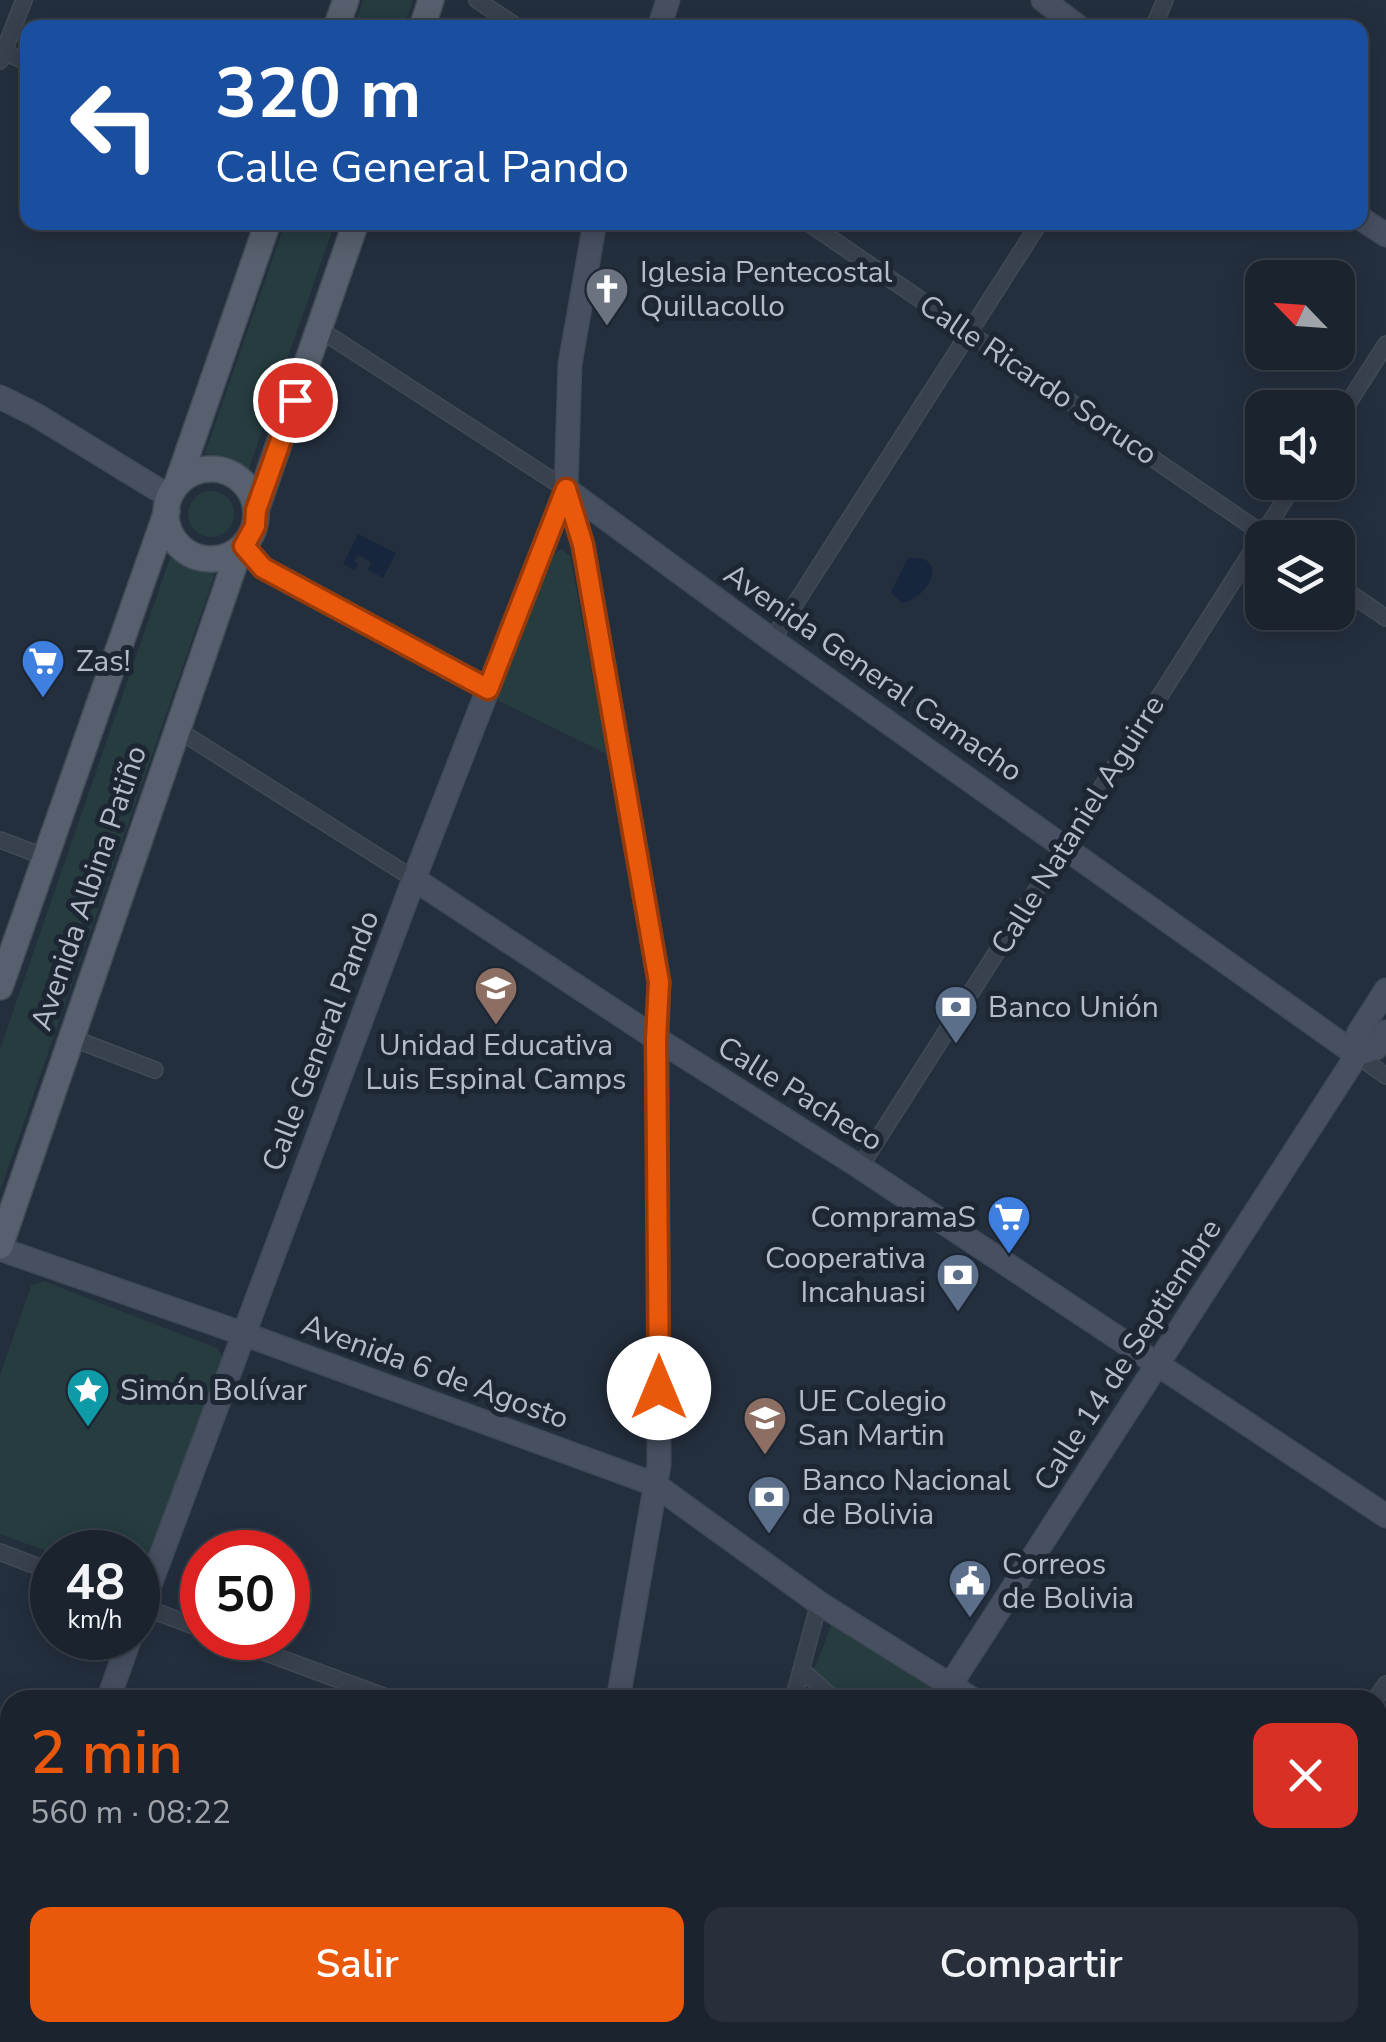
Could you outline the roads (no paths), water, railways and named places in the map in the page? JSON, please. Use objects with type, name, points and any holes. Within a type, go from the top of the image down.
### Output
[{"type":"main road","points":[[1043,0],[1069,20]]},
{"type":"main road","name":"Avenida Albina Patiño","points":[[0,987],[265,230]]},
{"type":"main road","points":[[256,510],[245,483],[233,474],[218,468],[191,472],[171,497],[167,526],[183,550],[211,559],[241,549],[255,526],[256,510],[353,230]]},
{"type":"main road","points":[[594,230],[570,364],[566,489],[583,545],[659,982],[656,1039],[660,1466],[620,1690]]},
{"type":"main road","points":[[0,397],[36,414],[171,497]]},
{"type":"main road","name":"Avenida General Camacho","points":[[566,489],[772,640],[1358,1055]]},
{"type":"main road","name":"Calle General Pando","points":[[160,1554],[414,879],[566,489]]},
{"type":"main road","points":[[241,549],[263,568],[488,689]]},
{"type":"main road","name":"Avenida Albina Patiño","points":[[0,1248],[241,549]]},
{"type":"main road","name":"Calle Pacheco","points":[[414,879],[656,1039],[860,1167],[1386,1516]]},
{"type":"main road","name":"Calle 14 de Septiembre","points":[[959,1690],[1158,1364],[1358,1055],[1358,1034],[1386,990]]},
{"type":"main road","name":"Calle 14 de Septiembre","points":[[1358,1055],[1376,1048],[1386,1032]]},
{"type":"main road","name":"Avenida 6 de Agosto","points":[[0,1248],[654,1484],[951,1690]]},
{"type":"main road","points":[[112,1690],[122,1660]]},
{"type":"street","points":[[1,55],[24,0]]},
{"type":"street","points":[[477,0],[506,20]]},
{"type":"street","name":"Calle Ricardo Soruco","points":[[819,230],[1245,521]]},
{"type":"street","points":[[772,640],[1035,230]]},
{"type":"street","name":"Avenida General Camacho","points":[[319,329],[566,489]]},
{"type":"street","points":[[1355,392],[1386,344]]},
{"type":"street","name":"Calle Nataniel Aguirre","points":[[860,1167],[1245,567]]},
{"type":"street","points":[[1355,597],[1386,618]]},
{"type":"street","name":"Calle Pacheco","points":[[178,730],[414,879]]},
{"type":"street","points":[[0,840],[45,857]]},
{"type":"street","points":[[72,1038],[155,1070]]},
{"type":"street","name":"Avenida General Camacho","points":[[1358,1055],[1386,1076]]},
{"type":"street","points":[[0,1552],[30,1564]]},
{"type":"street","points":[[796,1690],[819,1602]]},
{"type":"street","points":[[286,1660],[367,1690]]},
{"type":"street","points":[[802,1670],[824,1690]]},
{"type":"water","points":[[358,534],[396,553],[383,578],[368,570],[371,562],[358,555],[355,570],[343,564]]},
{"type":"water","points":[[908,558],[929,562],[932,577],[921,593],[902,603],[891,592]]},
{"type":"place","name":"Iglesia Pentecostal Quillacollo","points":[[607,327]]},
{"type":"place","name":"Zas!","points":[[43,699]]},
{"type":"place","name":"Unidad Educativa Luis Espinal Camps","points":[[496,1026]]},
{"type":"place","name":"Banco Unión","points":[[956,1045]]},
{"type":"place","name":"CompramaS","points":[[1009,1255]]},
{"type":"place","name":"Cooperativa Incahuasi","points":[[958,1313]]},
{"type":"place","name":"Simón Bolívar","points":[[88,1428]]},
{"type":"place","name":"UE Colegio San Martin","points":[[765,1456]]},
{"type":"place","name":"Banco Nacional de Bolivia","points":[[769,1535]]},
{"type":"place","name":"Correos de Bolivia","points":[[970,1619]]}]
